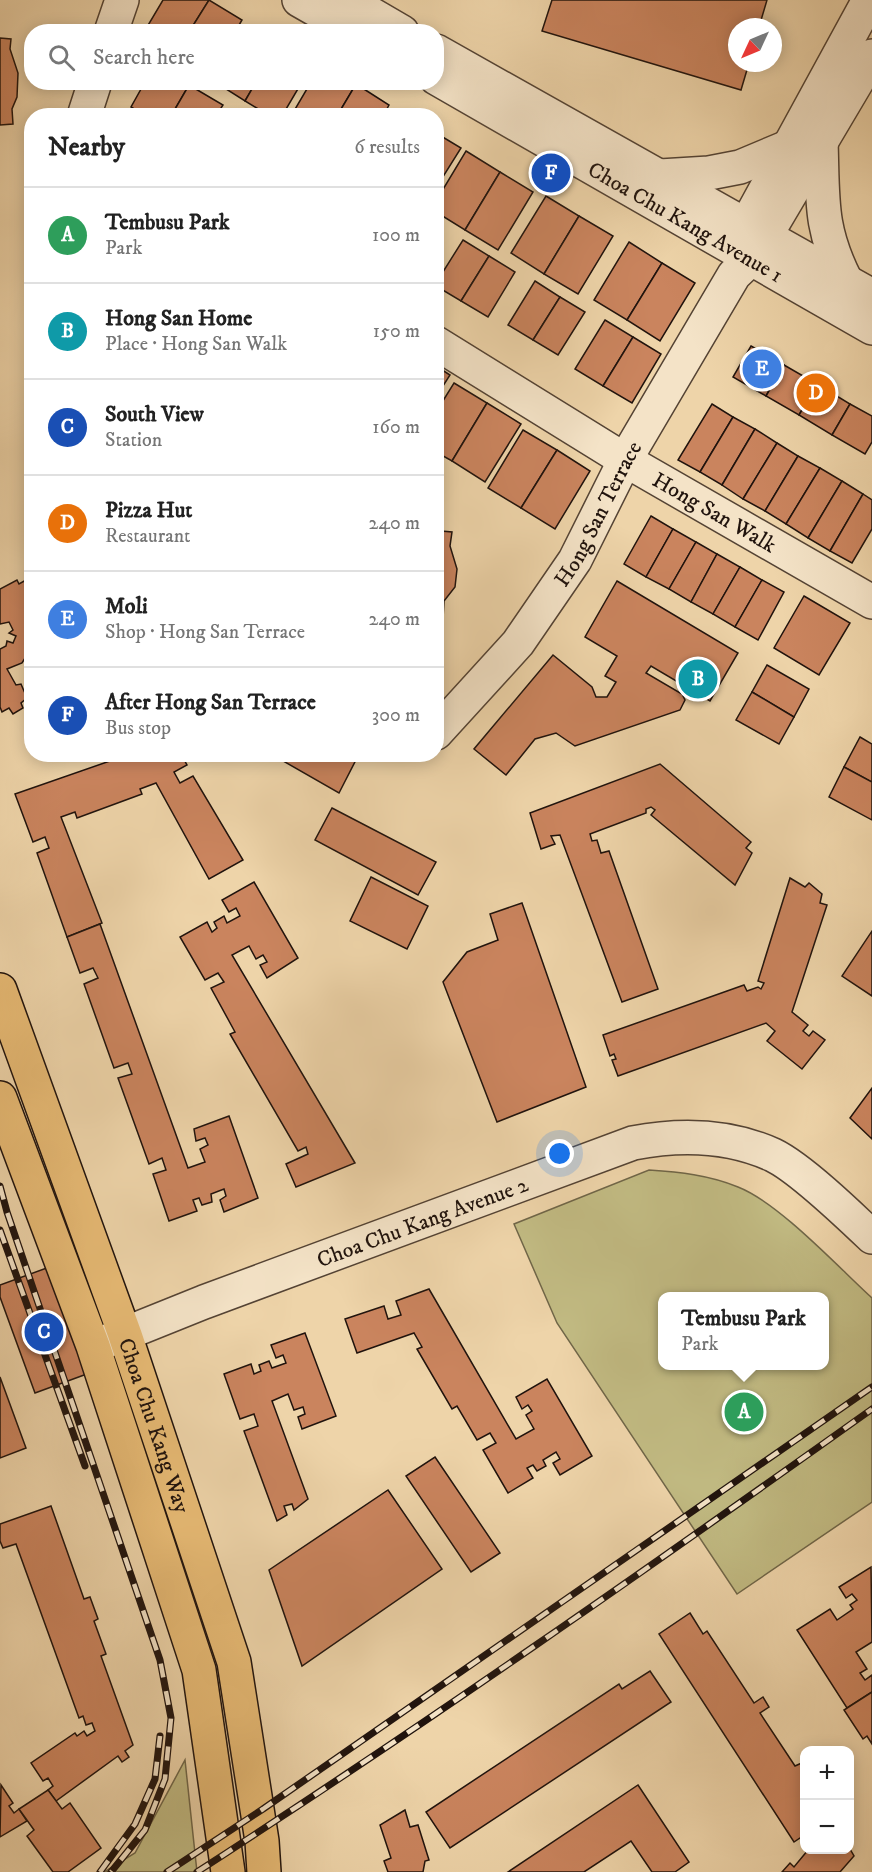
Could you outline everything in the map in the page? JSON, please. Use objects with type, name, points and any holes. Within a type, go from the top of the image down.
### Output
[{"type":"main road","name":"Choa Chu Kang Way","points":[[0,990],[125,1335],[234,1662],[262,1842],[264,1872]]},
{"type":"main road","name":"Choa Chu Kang Way","points":[[0,1098],[93,1346],[199,1670],[228,1872]]},
{"type":"street","points":[[114,24],[122,0]]},
{"type":"street","points":[[299,0],[341,24]]},
{"type":"street","points":[[347,0],[388,24]]},
{"type":"street","points":[[859,289],[831,251],[806,144],[869,0]]},
{"type":"street","name":"Choa Chu Kang Avenue 1","points":[[444,55],[660,176],[746,248],[859,289]]},
{"type":"street","points":[[660,176],[709,173],[740,167],[806,144],[872,56]]},
{"type":"street","name":"Choa Chu Kang Avenue 1","points":[[444,82],[746,248],[872,328]]},
{"type":"street","points":[[86,108],[92,90]]},
{"type":"street","name":"Hong San Terrace","points":[[444,724],[518,643],[569,569],[625,460],[806,144]]},
{"type":"street","name":"Hong San Walk","points":[[444,348],[625,460],[872,602]]},
{"type":"street","name":"Choa Chu Kang Avenue 2","points":[[93,1346],[633,1143],[651,1140],[699,1137],[746,1146],[773,1155],[799,1174],[872,1237]]},
{"type":"shaded area","points":[[649,1170],[705,1177],[738,1187],[754,1195],[808,1237],[872,1298],[872,1502],[737,1594],[557,1323],[514,1224]]},
{"type":"shaded area","points":[[185,1760],[197,1872],[104,1872],[135,1853]]},
{"type":"building","points":[[163,0],[209,0],[194,24],[149,24]]},
{"type":"building","points":[[209,0],[242,20],[240,24],[194,24]]},
{"type":"building","points":[[552,0],[767,0],[762,18],[728,18],[728,72],[746,72],[741,90],[542,31]]},
{"type":"building","points":[[0,38],[11,39],[10,49],[18,73],[17,97],[12,109],[13,124],[0,125]]},
{"type":"building","points":[[141,90],[186,90],[176,108],[131,107]]},
{"type":"building","points":[[186,90],[198,90],[223,105],[221,108],[176,108]]},
{"type":"building","points":[[228,90],[251,90],[245,101]]},
{"type":"building","points":[[251,90],[297,90],[287,108],[257,108],[245,101]]},
{"type":"building","points":[[306,90],[352,90],[342,108],[296,108]]},
{"type":"building","points":[[352,90],[365,90],[389,105],[387,108],[342,108]]},
{"type":"building","points":[[444,138],[461,148],[444,175]]},
{"type":"building","points":[[466,151],[500,172],[465,230],[444,217],[444,188]]},
{"type":"building","points":[[500,172],[533,192],[498,250],[465,230]]},
{"type":"building","points":[[546,196],[579,216],[544,274],[511,253]]},
{"type":"building","points":[[579,216],[613,236],[578,294],[544,274]]},
{"type":"building","points":[[463,240],[489,256],[461,301],[444,291],[444,270]]},
{"type":"building","points":[[629,242],[662,263],[627,320],[594,300]]},
{"type":"building","points":[[489,256],[515,272],[488,317],[461,301]]},
{"type":"building","points":[[662,263],[695,283],[660,341],[627,320]]},
{"type":"building","points":[[535,281],[560,297],[533,340],[508,325]]},
{"type":"building","points":[[560,297],[585,312],[558,355],[533,340]]},
{"type":"building","points":[[605,320],[633,337],[603,386],[575,369]]},
{"type":"building","points":[[633,337],[661,354],[632,403],[603,386]]},
{"type":"building","points":[[751,346],[784,365],[766,396],[733,377]]},
{"type":"building","points":[[784,365],[817,384],[799,415],[766,396]]},
{"type":"building","points":[[444,371],[450,375],[444,384]]},
{"type":"building","points":[[454,383],[487,403],[452,461],[444,456],[444,399]]},
{"type":"building","points":[[817,384],[850,404],[832,435],[799,415]]},
{"type":"building","points":[[487,403],[521,424],[485,482],[452,461]]},
{"type":"building","points":[[712,404],[733,417],[700,472],[678,460]]},
{"type":"building","points":[[850,404],[872,416],[872,442],[865,454],[832,435]]},
{"type":"building","points":[[733,417],[755,429],[722,485],[700,472]]},
{"type":"building","points":[[755,429],[777,443],[743,499],[722,485]]},
{"type":"building","points":[[523,430],[557,450],[521,508],[488,488]]},
{"type":"building","points":[[777,443],[798,456],[765,511],[743,499]]},
{"type":"building","points":[[557,450],[590,471],[555,529],[521,508]]},
{"type":"building","points":[[798,456],[820,468],[786,524],[765,511]]},
{"type":"building","points":[[820,468],[842,481],[808,538],[786,524]]},
{"type":"building","points":[[842,481],[863,494],[830,551],[808,538]]},
{"type":"building","points":[[863,494],[872,500],[872,529],[852,563],[830,551]]},
{"type":"building","points":[[651,516],[673,529],[646,577],[624,564]]},
{"type":"building","points":[[673,529],[696,542],[669,589],[646,577]]},
{"type":"building","points":[[444,531],[452,532],[450,546],[457,569],[455,587],[444,601]]},
{"type":"building","points":[[696,542],[717,554],[691,602],[669,589]]},
{"type":"building","points":[[717,554],[740,567],[713,614],[691,602]]},
{"type":"building","points":[[740,567],[762,580],[735,627],[713,614]]},
{"type":"building","points":[[17,580],[19,584],[24,581],[24,660],[22,663],[7,669],[16,685],[21,684],[24,700],[21,703],[23,708],[13,714],[9,708],[2,712],[0,707],[0,649],[6,646],[7,641],[13,643],[16,636],[9,633],[13,630],[9,622],[0,624],[0,589]]},
{"type":"building","points":[[762,580],[784,592],[758,640],[735,627]]},
{"type":"building","points":[[617,581],[738,653],[710,701],[651,666],[646,673],[682,694],[685,700],[680,710],[575,746],[556,733],[535,739],[506,775],[474,749],[553,655],[592,687],[596,697],[607,697],[616,682],[605,676],[617,656],[585,637]]},
{"type":"building","points":[[804,596],[850,623],[819,675],[774,648]]},
{"type":"building","points":[[767,665],[809,689],[794,717],[752,692]]},
{"type":"building","points":[[752,692],[794,717],[779,744],[736,720]]},
{"type":"building","points":[[860,737],[872,744],[872,782],[844,767]]},
{"type":"building","points":[[107,762],[185,762],[187,765],[174,772],[180,783],[193,776],[243,860],[209,879],[156,783],[140,789],[142,794],[77,818],[75,812],[61,817],[102,923],[67,937],[37,853],[49,848],[45,837],[33,842],[15,794]]},
{"type":"building","points":[[285,762],[355,762],[339,793]]},
{"type":"building","points":[[660,764],[751,842],[746,848],[752,853],[735,885],[651,815],[655,810],[651,807],[646,809],[646,813],[590,834],[592,841],[597,840],[601,853],[609,851],[658,989],[622,1002],[560,835],[551,836],[555,844],[541,849],[530,813]]},
{"type":"building","points":[[844,767],[872,782],[872,820],[829,797]]},
{"type":"building","points":[[332,808],[436,862],[418,895],[315,840]]},
{"type":"building","points":[[371,877],[428,906],[407,949],[350,921]]},
{"type":"building","points":[[790,878],[805,887],[809,883],[822,894],[820,903],[827,905],[792,1012],[808,1025],[803,1031],[809,1036],[813,1031],[825,1040],[802,1069],[767,1041],[775,1031],[766,1023],[618,1076],[612,1060],[616,1059],[614,1054],[610,1056],[603,1035],[744,985],[747,991],[758,987],[761,989],[764,983],[758,981]]},
{"type":"building","points":[[254,882],[298,958],[267,978],[260,965],[267,962],[263,955],[256,959],[249,946],[232,955],[355,1163],[296,1187],[286,1164],[308,1154],[306,1147],[298,1151],[230,1034],[235,1032],[211,988],[224,982],[218,973],[205,980],[180,937],[207,922],[212,932],[217,928],[214,922],[224,916],[227,923],[240,916],[236,908],[229,912],[222,900]]},
{"type":"building","points":[[522,903],[586,1087],[497,1122],[443,982],[467,952],[498,940],[490,914]]},
{"type":"building","points":[[100,924],[188,1168],[205,1162],[200,1149],[208,1145],[205,1138],[196,1141],[194,1129],[229,1116],[258,1198],[224,1212],[220,1200],[226,1196],[224,1189],[211,1194],[212,1202],[202,1205],[199,1198],[193,1200],[197,1211],[169,1221],[153,1174],[166,1170],[162,1158],[149,1164],[118,1078],[132,1074],[128,1063],[114,1068],[84,984],[98,978],[93,968],[80,973],[67,937]]},
{"type":"building","points":[[872,931],[872,996],[842,976]]},
{"type":"building","points":[[872,1088],[872,1139],[850,1118]]},
{"type":"building","points":[[55,1265],[95,1371],[35,1393],[0,1297],[0,1285]]},
{"type":"building","points":[[429,1289],[516,1439],[534,1429],[526,1415],[532,1411],[528,1405],[522,1409],[516,1397],[547,1379],[592,1456],[560,1475],[553,1463],[560,1459],[556,1452],[543,1460],[546,1466],[537,1471],[533,1465],[527,1468],[533,1478],[508,1493],[483,1450],[496,1443],[490,1433],[477,1440],[457,1406],[452,1409],[417,1349],[422,1347],[414,1333],[357,1353],[345,1319],[384,1306],[388,1319],[401,1315],[396,1301]]},
{"type":"building","points":[[305,1333],[336,1416],[302,1429],[298,1417],[305,1414],[303,1407],[294,1410],[288,1394],[272,1401],[308,1499],[294,1510],[292,1504],[284,1506],[287,1515],[277,1521],[244,1431],[258,1426],[254,1414],[240,1419],[224,1374],[251,1364],[254,1374],[261,1371],[259,1365],[269,1361],[272,1368],[286,1363],[283,1355],[276,1358],[271,1345]]},
{"type":"building","points":[[0,1377],[26,1448],[0,1458]]},
{"type":"building","points":[[435,1457],[500,1553],[471,1572],[406,1476]]},
{"type":"building","points":[[388,1490],[442,1569],[302,1666],[269,1570]]},
{"type":"building","points":[[51,1506],[84,1599],[90,1597],[98,1619],[94,1621],[106,1654],[101,1656],[133,1745],[125,1751],[129,1757],[122,1762],[118,1756],[56,1801],[48,1790],[53,1786],[48,1778],[43,1781],[31,1763],[75,1733],[77,1736],[84,1731],[87,1736],[95,1731],[92,1723],[86,1725],[83,1716],[79,1718],[16,1544],[3,1548],[0,1541],[0,1524]]},
{"type":"building","points":[[871,1567],[872,1642],[856,1652],[867,1669],[860,1673],[865,1680],[872,1675],[872,1692],[847,1708],[797,1630],[830,1609],[837,1620],[853,1609],[850,1605],[857,1600],[852,1594],[846,1598],[839,1587]]},
{"type":"building","points":[[690,1613],[703,1634],[707,1631],[754,1703],[763,1697],[769,1707],[760,1713],[795,1766],[800,1764],[800,1838],[794,1842],[659,1634]]},
{"type":"building","points":[[650,1671],[671,1702],[450,1848],[426,1812],[619,1684],[622,1689]]},
{"type":"building","points":[[872,1692],[872,1744],[867,1736],[863,1739],[844,1710]]},
{"type":"building","points":[[1,1785],[13,1803],[9,1806],[14,1813],[19,1809],[27,1821],[0,1837]]},
{"type":"building","points":[[638,1785],[689,1862],[675,1872],[652,1872],[631,1841],[584,1872],[508,1872]]},
{"type":"building","points":[[48,1790],[62,1809],[70,1803],[101,1848],[68,1872],[53,1872],[27,1836],[34,1830],[19,1809]]},
{"type":"building","points":[[405,1810],[410,1827],[418,1825],[429,1860],[425,1861],[423,1872],[388,1872],[384,1861],[391,1858],[380,1825]]},
{"type":"building","points":[[805,1854],[853,1854],[854,1856],[840,1872],[782,1872],[790,1863],[794,1867]]},
{"type":"railway","points":[[0,1186],[160,1660],[171,1718],[165,1779],[145,1830],[111,1872]]},
{"type":"railway","points":[[0,1230],[85,1466]]},
{"type":"railway","points":[[167,1872],[263,1809],[872,1387]]},
{"type":"railway","points":[[197,1872],[537,1644],[872,1409]]},
{"type":"railway","points":[[100,1872],[135,1824],[155,1779],[160,1736]]},
{"type":"place","name":"After Hong San Terrace","points":[[551,173]]},
{"type":"place","name":"Moli","points":[[762,369]]},
{"type":"place","name":"Pizza Hut","points":[[816,393]]},
{"type":"place","name":"Hong San Home","points":[[698,679]]},
{"type":"place","name":"South View","points":[[44,1332]]},
{"type":"place","name":"Tembusu Park","points":[[744,1412]]}]
